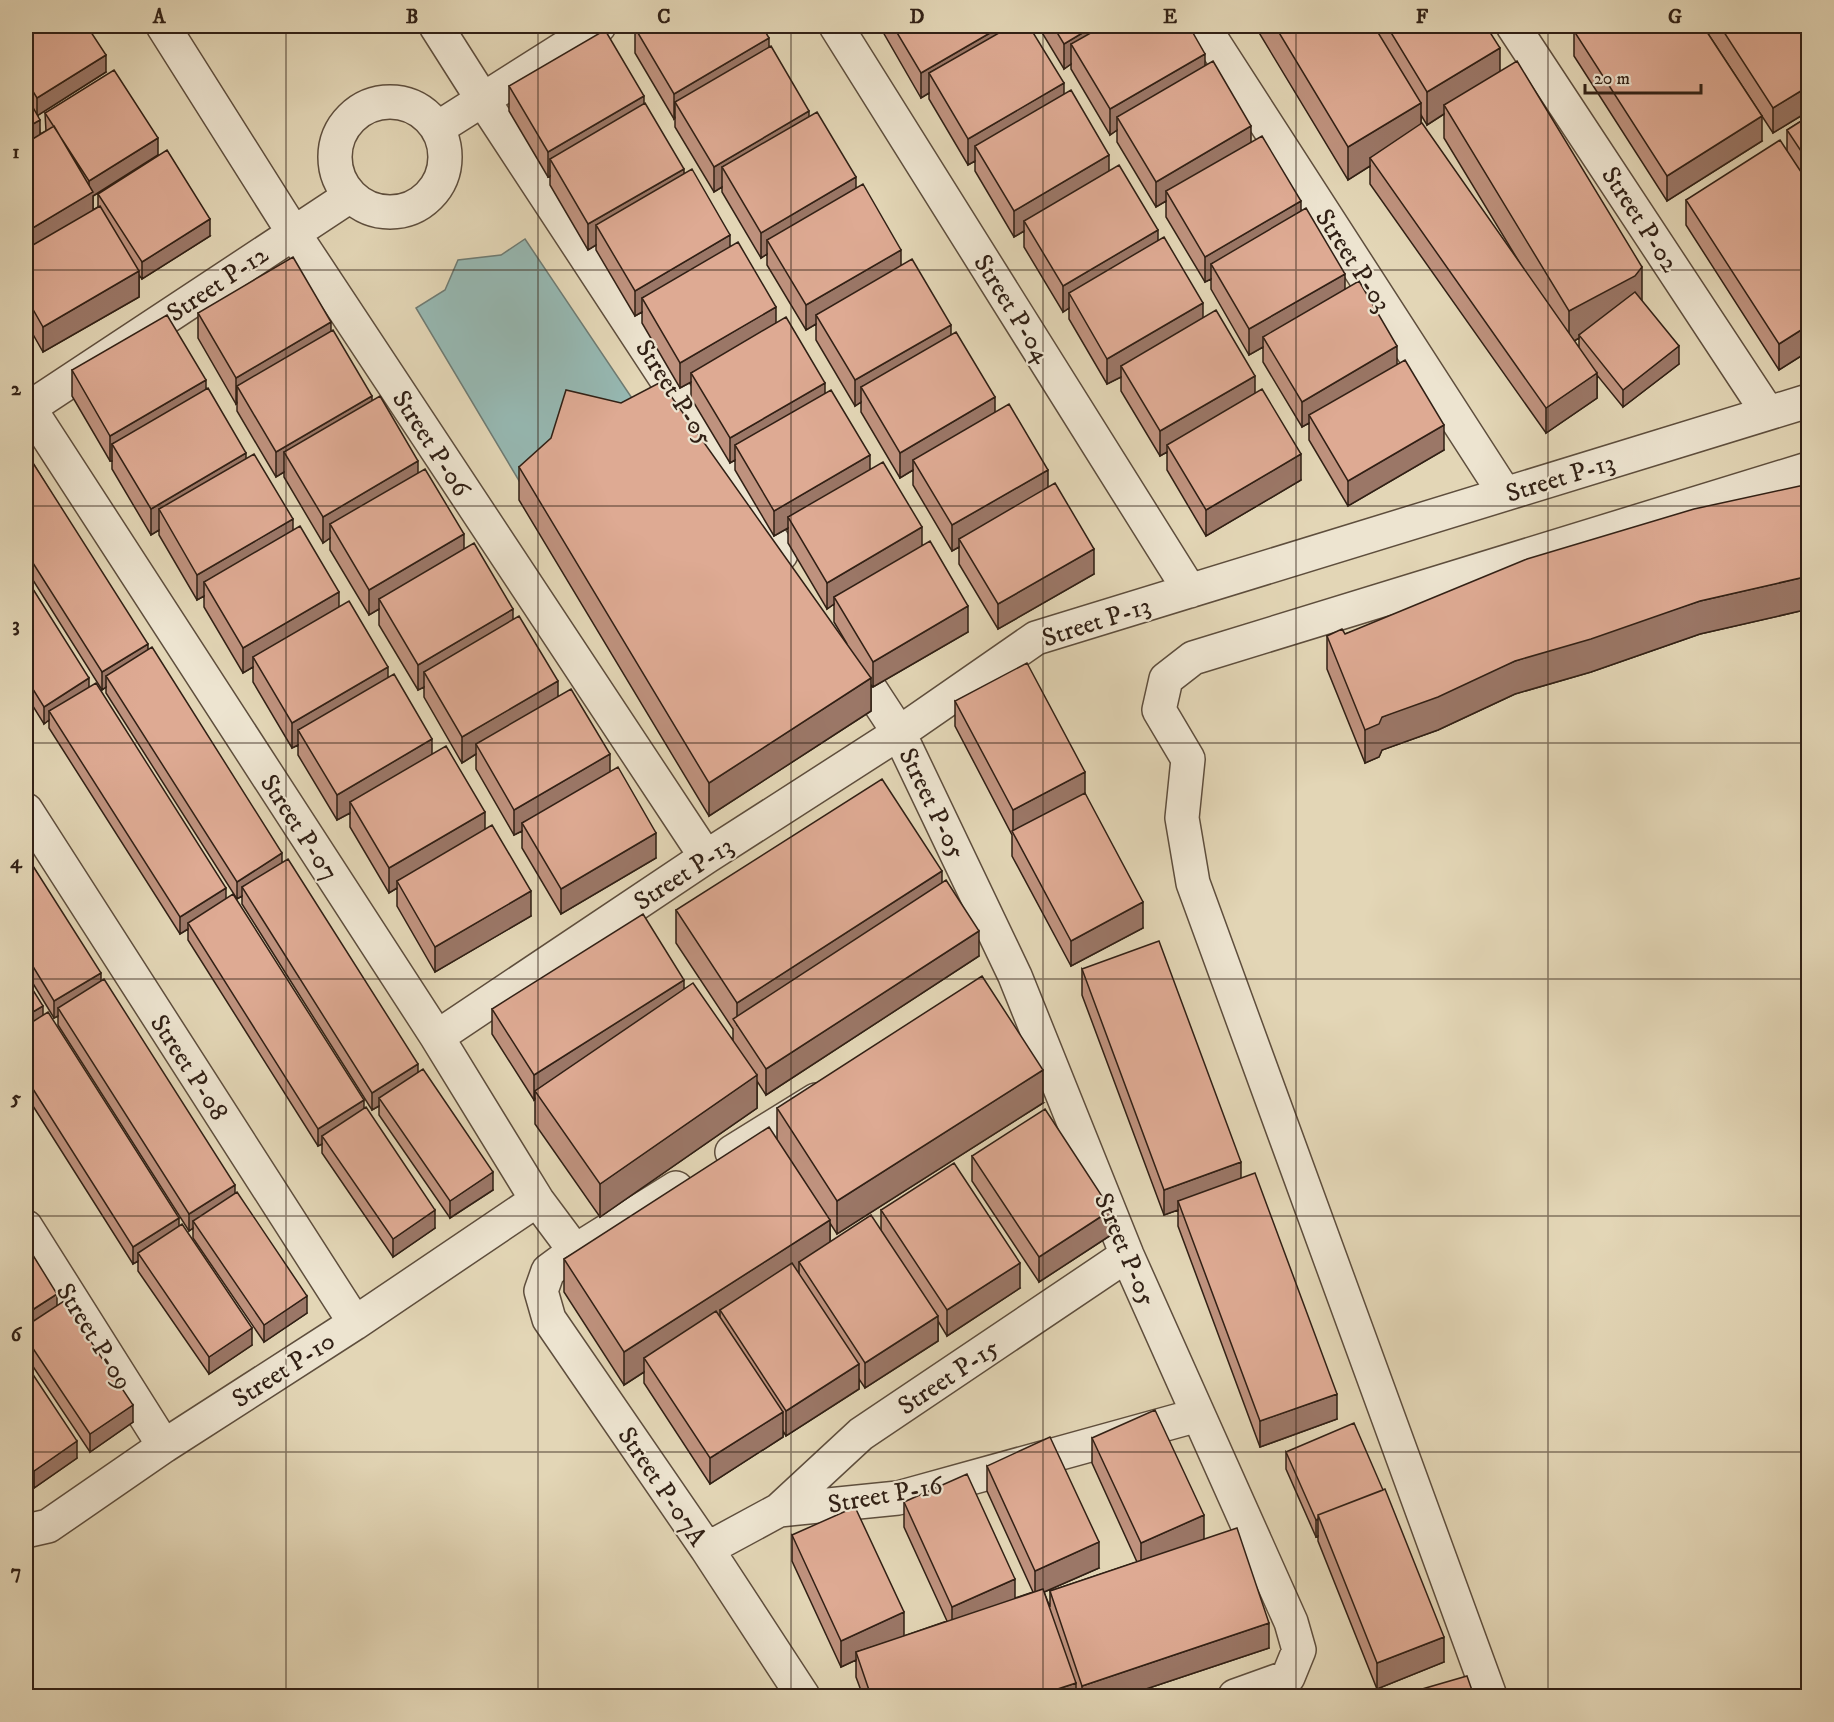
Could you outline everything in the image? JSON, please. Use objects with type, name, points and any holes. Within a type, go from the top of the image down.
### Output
[{"type":"street","name":"Street P-06","points":[[163,26],[293,232],[706,857]]},
{"type":"street","name":"Street P-05","points":[[436,26],[795,574]]},
{"type":"street","points":[[438,128],[599,26]]},
{"type":"street","name":"Street P-04","points":[[836,26],[1190,591]]},
{"type":"street","name":"Street P-03","points":[[1203,26],[1505,494]]},
{"type":"street","name":"Street P-02","points":[[1513,26],[1768,413]]},
{"type":"street","points":[[394,101],[419,109],[438,128],[446,153],[441,180],[424,201],[400,212],[373,210],[350,196],[336,173],[335,146],[346,122],[367,105],[394,101]]},
{"type":"street","name":"Street P-12","points":[[27,407],[350,196]]},
{"type":"street","name":"Street P-13","points":[[437,1037],[706,857],[899,733],[1036,638],[1809,401]]},
{"type":"street","name":"Street P-07","points":[[27,407],[437,1037],[537,1200],[574,1251]]},
{"type":"street","points":[[1490,1696],[1193,883],[1182,818],[1188,759],[1159,710],[1166,679],[1193,658],[1809,469]]},
{"type":"street","name":"Street P-05","points":[[827,624],[899,733],[1015,976],[1127,1255],[1291,1622],[1299,1650],[1288,1677],[1235,1696]]},
{"type":"street","name":"Street P-08","points":[[26,810],[355,1323]]},
{"type":"street","points":[[985,995],[1015,976]]},
{"type":"street","points":[[574,1251],[845,1082]]},
{"type":"street","name":"Street P-10","points":[[26,1531],[48,1526],[164,1446],[355,1323],[537,1200]]},
{"type":"street","name":"Street P-09","points":[[26,1227],[164,1446]]},
{"type":"street","name":"Street P-07A","points":[[574,1251],[548,1271],[541,1291],[549,1319],[707,1550],[803,1696]]},
{"type":"street","name":"Street P-15","points":[[779,1510],[861,1434],[1127,1255]]},
{"type":"street","name":"Street P-16","points":[[779,1510],[898,1498],[1198,1415]]},
{"type":"street","points":[[707,1550],[779,1510]]},
{"type":"water","points":[[525,239],[644,416],[521,484],[416,308],[445,290],[458,260],[501,255]]},
{"type":"building","points":[[26,26],[87,26],[106,55],[37,98],[26,80]]},
{"type":"building","points":[[639,26],[762,26],[769,38],[674,94],[635,28]]},
{"type":"building","points":[[893,26],[1002,26],[921,73]]},
{"type":"building","points":[[1011,26],[1029,26],[1064,83],[968,139],[929,73]]},
{"type":"building","points":[[1053,26],[1094,26],[1064,44]]},
{"type":"building","points":[[1103,26],[1189,26],[1205,54],[1110,109],[1071,44]]},
{"type":"building","points":[[1275,26],[1374,26],[1421,103],[1348,147]]},
{"type":"building","points":[[1387,26],[1486,26],[1500,48],[1427,92]]},
{"type":"building","points":[[1582,26],[1703,26],[1762,116],[1667,176],[1574,31]]},
{"type":"building","points":[[1720,26],[1809,26],[1809,86],[1773,108]]},
{"type":"building","points":[[605,30],[644,96],[548,152],[509,86]]},
{"type":"building","points":[[771,46],[809,111],[714,167],[675,102]]},
{"type":"building","points":[[1213,61],[1251,126],[1156,182],[1117,117]]},
{"type":"building","points":[[1517,61],[1642,267],[1635,276],[1569,311],[1444,105]]},
{"type":"building","points":[[114,70],[158,138],[89,181],[45,113]]},
{"type":"building","points":[[1071,90],[1109,155],[1014,211],[975,146]]},
{"type":"building","points":[[26,95],[40,120],[26,128]]},
{"type":"building","points":[[645,103],[684,169],[588,224],[550,159]]},
{"type":"building","points":[[817,112],[856,177],[761,233],[722,167]]},
{"type":"building","points":[[1809,116],[1809,163],[1787,130]]},
{"type":"building","points":[[1422,123],[1597,373],[1546,408],[1370,158]]},
{"type":"building","points":[[54,126],[93,192],[26,232],[26,143]]},
{"type":"building","points":[[1262,136],[1301,201],[1205,257],[1166,191]]},
{"type":"building","points":[[1780,140],[1809,184],[1809,325],[1779,344],[1686,200]]},
{"type":"building","points":[[167,150],[210,219],[142,262],[98,194]]},
{"type":"building","points":[[1119,165],[1158,230],[1063,286],[1024,221]]},
{"type":"building","points":[[692,169],[730,235],[635,291],[596,225]]},
{"type":"building","points":[[863,184],[901,250],[806,305],[767,240]]},
{"type":"building","points":[[100,206],[139,271],[43,327],[26,297],[26,249]]},
{"type":"building","points":[[1306,208],[1345,274],[1249,329],[1211,264]]},
{"type":"building","points":[[1164,237],[1203,303],[1107,359],[1069,293]]},
{"type":"building","points":[[738,242],[776,307],[680,363],[642,298]]},
{"type":"building","points":[[293,257],[331,322],[236,378],[198,313]]},
{"type":"building","points":[[912,259],[951,325],[855,380],[816,315]]},
{"type":"building","points":[[1359,281],[1397,346],[1302,402],[1263,337]]},
{"type":"building","points":[[1635,292],[1679,346],[1623,390],[1579,335]]},
{"type":"building","points":[[1216,310],[1255,376],[1160,431],[1121,366]]},
{"type":"building","points":[[167,315],[206,380],[110,436],[72,370]]},
{"type":"building","points":[[786,317],[825,383],[730,438],[691,373]]},
{"type":"building","points":[[333,330],[372,396],[276,452],[237,386]]},
{"type":"building","points":[[956,332],[995,397],[900,453],[861,387]]},
{"type":"building","points":[[1405,360],[1444,425],[1348,481],[1309,415]]},
{"type":"building","points":[[661,382],[871,678],[709,783],[519,467],[551,438],[566,390],[621,403]]},
{"type":"building","points":[[208,388],[246,453],[151,509],[112,444]]},
{"type":"building","points":[[1262,389],[1301,454],[1206,510],[1167,445]]},
{"type":"building","points":[[831,390],[870,455],[774,511],[735,445]]},
{"type":"building","points":[[380,396],[418,461],[323,517],[284,452]]},
{"type":"building","points":[[1009,404],[1048,470],[952,525],[913,460]]},
{"type":"building","points":[[26,452],[148,644],[102,672],[26,552]]},
{"type":"building","points":[[254,454],[293,519],[197,575],[159,509]]},
{"type":"building","points":[[883,462],[922,527],[827,583],[788,517]]},
{"type":"building","points":[[425,469],[464,534],[369,590],[330,524]]},
{"type":"building","points":[[1055,483],[1094,549],[998,604],[959,539]]},
{"type":"building","points":[[1809,484],[1809,576],[1700,601],[1591,639],[1515,661],[1438,697],[1382,717],[1379,724],[1365,730],[1327,636],[1342,629],[1345,634],[1527,559],[1694,509]]},
{"type":"building","points":[[300,526],[339,592],[243,648],[204,582]]},
{"type":"building","points":[[930,541],[968,606],[873,662],[834,597]]},
{"type":"building","points":[[474,543],[513,609],[418,665],[379,599]]},
{"type":"building","points":[[26,578],[89,678],[44,707],[26,678]]},
{"type":"building","points":[[349,601],[388,667],[292,723],[253,657]]},
{"type":"building","points":[[519,616],[558,681],[462,737],[424,672]]},
{"type":"building","points":[[152,647],[282,853],[237,882],[106,676]]},
{"type":"building","points":[[1027,663],[1085,772],[1013,810],[955,701]]},
{"type":"building","points":[[394,674],[432,739],[337,795],[298,730]]},
{"type":"building","points":[[96,683],[226,888],[180,917],[49,711]]},
{"type":"building","points":[[571,689],[610,754],[514,810],[476,744]]},
{"type":"building","points":[[446,746],[485,812],[389,868],[350,802]]},
{"type":"building","points":[[618,767],[656,833],[561,889],[522,823]]},
{"type":"building","points":[[882,779],[942,871],[737,1003],[676,910]]},
{"type":"building","points":[[1085,793],[1143,902],[1071,941],[1012,831]]},
{"type":"building","points":[[492,825],[531,891],[435,947],[397,881]]},
{"type":"building","points":[[26,855],[101,973],[54,1001],[26,955]]},
{"type":"building","points":[[288,859],[418,1064],[372,1093],[242,887]]},
{"type":"building","points":[[946,880],[979,931],[766,1069],[733,1019]]},
{"type":"building","points":[[233,894],[364,1100],[318,1129],[188,923]]},
{"type":"building","points":[[643,914],[684,980],[534,1075],[492,1009]]},
{"type":"building","points":[[1159,941],[1241,1162],[1164,1190],[1082,969]]},
{"type":"building","points":[[982,976],[1043,1070],[837,1201],[777,1108]]},
{"type":"building","points":[[26,979],[43,1006],[26,1016]]},
{"type":"building","points":[[104,979],[235,1185],[189,1214],[58,1008]]},
{"type":"building","points":[[693,983],[757,1075],[600,1184],[535,1091]]},
{"type":"building","points":[[48,1012],[179,1218],[133,1247],[26,1078],[26,1026]]},
{"type":"building","points":[[423,1069],[493,1172],[450,1201],[379,1098]]},
{"type":"building","points":[[366,1107],[435,1210],[393,1239],[322,1136]]},
{"type":"building","points":[[1045,1109],[1111,1210],[1039,1257],[972,1156]]},
{"type":"building","points":[[769,1127],[830,1220],[624,1352],[564,1259]]},
{"type":"building","points":[[954,1163],[1020,1263],[947,1310],[881,1210]]},
{"type":"building","points":[[1255,1173],[1337,1394],[1260,1421],[1178,1201]]},
{"type":"building","points":[[237,1192],[307,1296],[264,1325],[193,1221]]},
{"type":"building","points":[[871,1215],[938,1316],[865,1363],[799,1262]]},
{"type":"building","points":[[182,1224],[252,1328],[209,1357],[138,1253]]},
{"type":"building","points":[[26,1244],[57,1294],[26,1314]]},
{"type":"building","points":[[792,1263],[859,1364],[786,1411],[720,1310]]},
{"type":"building","points":[[64,1301],[133,1405],[90,1434],[26,1338],[26,1326]]},
{"type":"building","points":[[716,1311],[783,1412],[710,1458],[644,1358]]},
{"type":"building","points":[[26,1364],[77,1441],[34,1471],[26,1458]]},
{"type":"building","points":[[1155,1410],[1204,1515],[1141,1543],[1092,1438]]},
{"type":"building","points":[[1354,1423],[1383,1490],[1318,1515],[1316,1520],[1286,1452]]},
{"type":"building","points":[[1050,1437],[1099,1542],[1035,1571],[987,1466]]},
{"type":"building","points":[[967,1474],[1015,1579],[952,1607],[904,1502]]},
{"type":"building","points":[[1385,1489],[1444,1637],[1377,1663],[1318,1515]]},
{"type":"building","points":[[855,1507],[904,1612],[841,1641],[792,1535]]},
{"type":"building","points":[[1237,1528],[1269,1623],[1082,1686],[1050,1591]]},
{"type":"building","points":[[1043,1589],[1076,1683],[1036,1696],[871,1696],[856,1652]]},
{"type":"building","points":[[1467,1676],[1474,1696],[1398,1696]]}]
